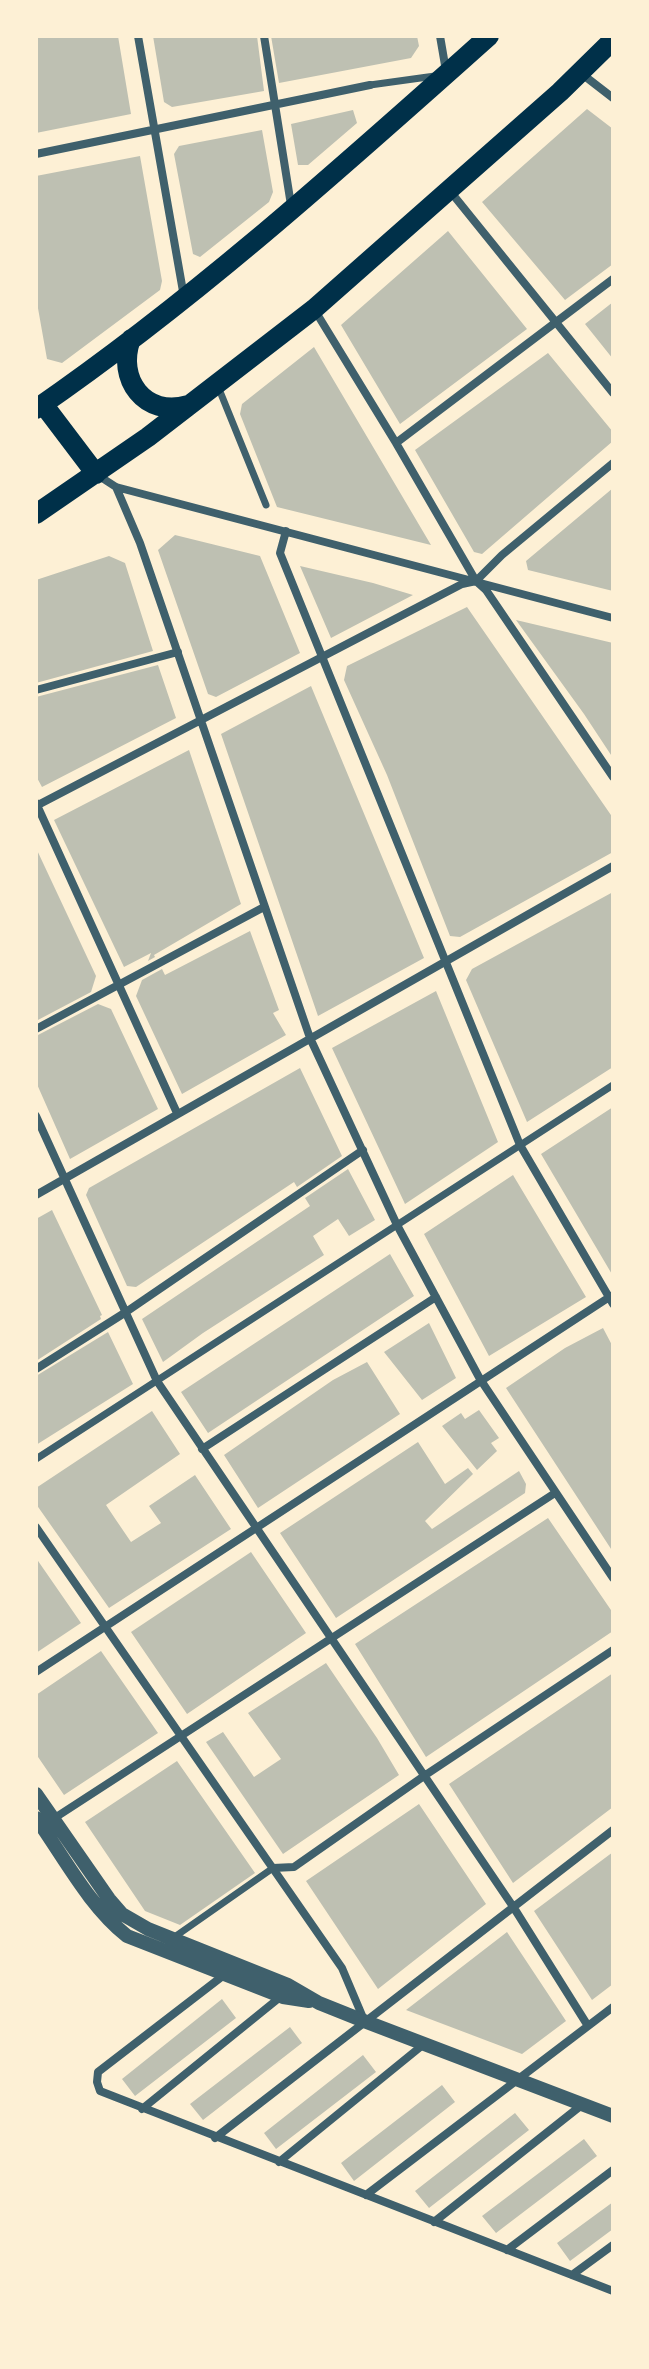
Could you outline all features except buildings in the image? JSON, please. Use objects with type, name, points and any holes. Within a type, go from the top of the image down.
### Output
[{"type":"highway","points":[[96,474],[40,403],[131,339],[292,209],[489,36]]},
{"type":"highway","points":[[36,514],[191,404],[314,309],[581,73],[613,40]]},
{"type":"highway","points":[[131,339],[127,373],[138,393],[157,406],[191,404]]},
{"type":"street","points":[[138,36],[184,297]]},
{"type":"street","points":[[264,36],[292,209]]},
{"type":"street","points":[[36,154],[370,85],[446,74],[440,36]]},
{"type":"street","points":[[581,73],[613,98]]},
{"type":"street","points":[[449,191],[613,393]]},
{"type":"street","points":[[396,443],[613,279]]},
{"type":"street","points":[[314,309],[476,581],[486,590],[613,777]]},
{"type":"street","points":[[217,383],[266,505]]},
{"type":"street","points":[[177,1113],[36,805],[462,584],[476,581],[502,555],[613,463]]},
{"type":"street","points":[[96,474],[116,487],[613,618]]},
{"type":"street","points":[[116,487],[140,543],[310,1038],[397,1225],[480,1379],[613,1578]]},
{"type":"street","points":[[36,1672],[480,1379],[612,1299],[520,1145],[280,553],[286,531]]},
{"type":"street","points":[[36,690],[178,652]]},
{"type":"street","points":[[36,1195],[613,866]]},
{"type":"street","points":[[36,1029],[264,907]]},
{"type":"street","points":[[36,1459],[613,1085]]},
{"type":"street","points":[[36,1116],[157,1381],[330,1641],[514,1908],[588,2026]]},
{"type":"street","points":[[36,1369],[126,1312],[363,1150]]},
{"type":"street","points":[[202,1449],[436,1297]]},
{"type":"street","points":[[42,1823],[181,1738],[555,1493]]},
{"type":"street","points":[[36,1527],[342,1968],[364,2021]]},
{"type":"street","points":[[171,1939],[273,1868],[294,1867],[613,1650]]},
{"type":"street","points":[[36,1794],[42,1823],[118,1920],[141,1943],[224,1975],[286,1991]]},
{"type":"street","points":[[215,2138],[613,1830]]},
{"type":"street","points":[[118,1920],[171,1939],[286,1991],[613,2116]]},
{"type":"street","points":[[224,1975],[103,2067],[98,2072],[100,2091],[613,2291]]},
{"type":"street","points":[[142,2109],[286,1991]]},
{"type":"street","points":[[366,2195],[613,2007]]},
{"type":"street","points":[[279,2162],[425,2044]]},
{"type":"street","points":[[434,2222],[583,2104]]},
{"type":"street","points":[[507,2250],[613,2170]]},
{"type":"street","points":[[572,2275],[613,2245]]}]
